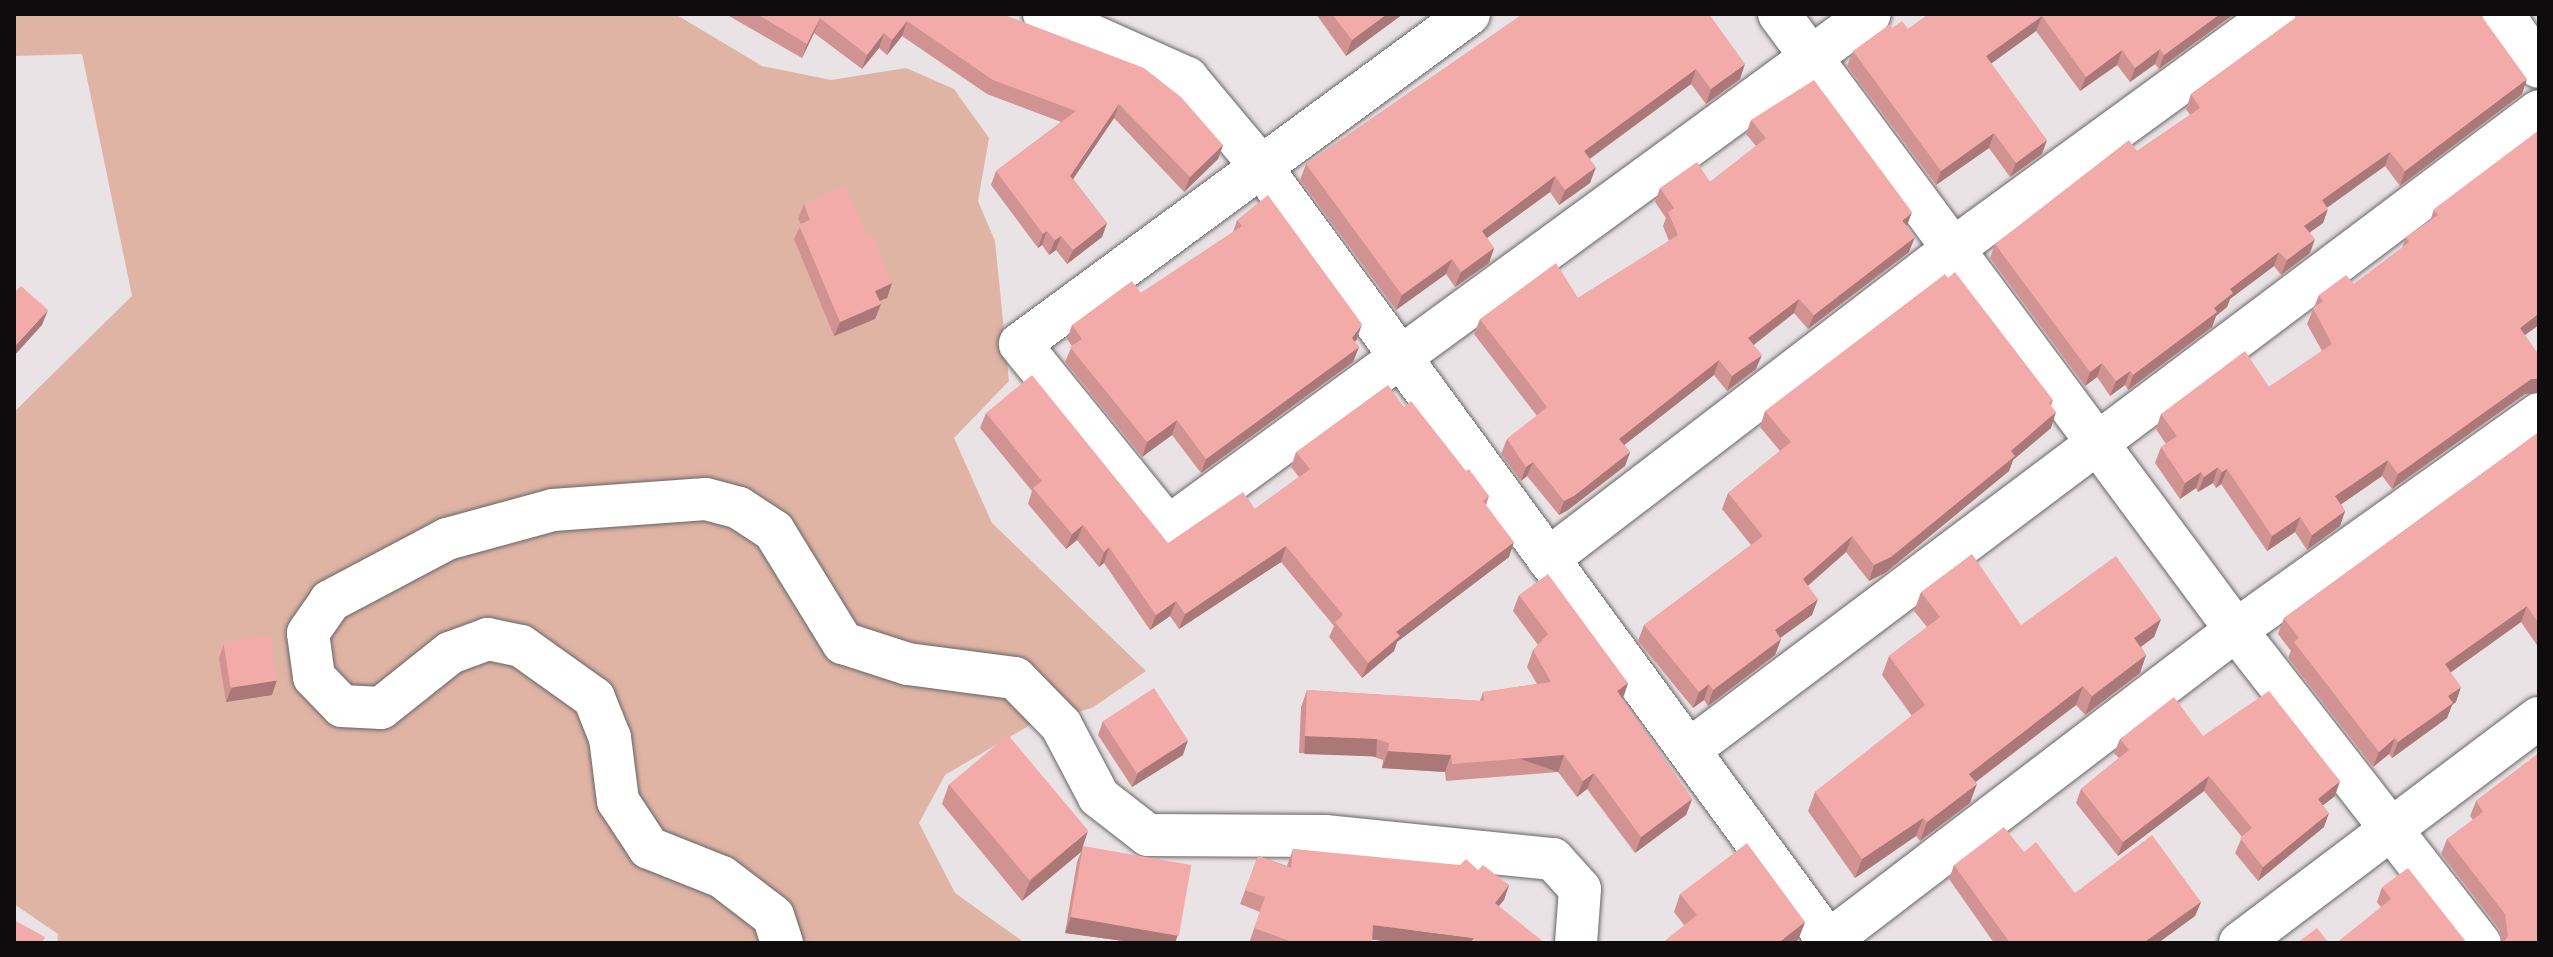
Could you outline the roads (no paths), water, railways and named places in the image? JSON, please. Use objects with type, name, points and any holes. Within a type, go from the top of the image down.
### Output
[{"type":"street","points":[[1044,14],[1187,78],[1259,164],[1828,942],[2236,630],[2539,414]]},
{"type":"street","points":[[1469,14],[1259,164],[1020,344],[1168,527],[1399,355],[1870,14]]},
{"type":"street","points":[[1779,14],[2236,630],[2480,943]]},
{"type":"street","points":[[1548,559],[1954,248],[2275,14]]},
{"type":"street","points":[[2503,14],[2539,67]]},
{"type":"street","points":[[1689,750],[2097,440],[2539,111]]},
{"type":"street","points":[[782,943],[773,916],[722,877],[649,848],[618,801],[610,738],[594,698],[521,646],[488,639],[450,653],[381,708],[342,706],[314,677],[308,633],[330,601],[447,539],[553,510],[706,499],[739,508],[774,531],[843,643],[908,664],[1015,678],[1061,725],[1099,797],[1148,835],[1325,836],[1553,859],[1580,889],[1576,943]]},
{"type":"street","points":[[2240,943],[2539,718]]}]
